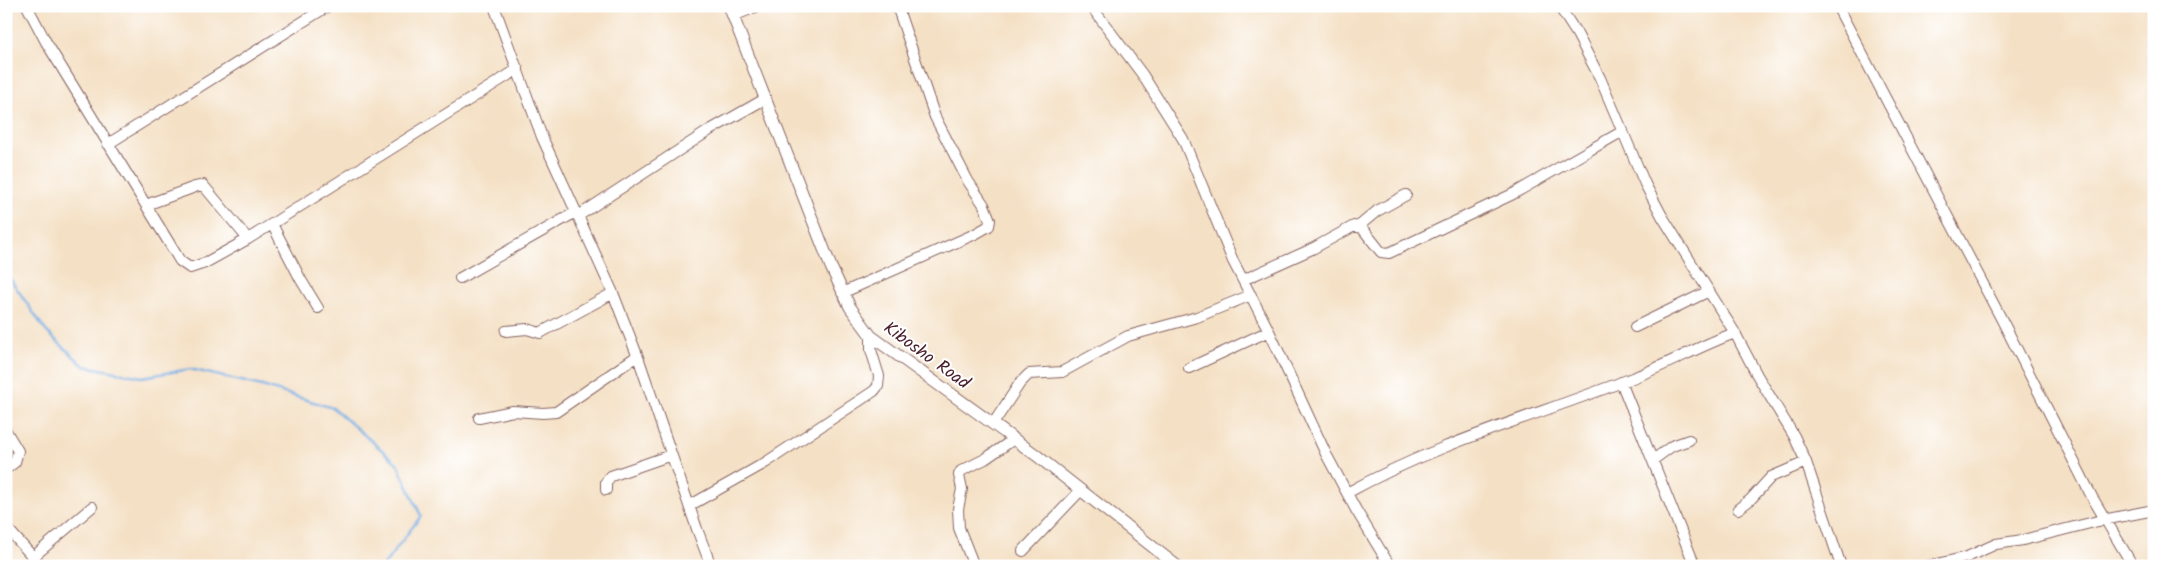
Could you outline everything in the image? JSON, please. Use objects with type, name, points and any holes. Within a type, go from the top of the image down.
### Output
[{"type":"street","points":[[28,6],[46,42],[180,261],[190,268],[205,263],[248,239],[518,69]]},
{"type":"street","points":[[108,144],[328,6]]},
{"type":"street","points":[[494,6],[542,137],[613,293],[711,566]]},
{"type":"street","points":[[731,11],[758,6]]},
{"type":"street","points":[[842,293],[989,226],[990,220],[984,205],[968,181],[934,117],[897,6]]},
{"type":"street","points":[[1091,6],[1142,74],[1183,139],[1243,280],[1269,331],[1326,454],[1390,566]]},
{"type":"street","points":[[1559,6],[1577,34],[1600,78],[1644,184],[1673,237],[1735,333],[1757,375],[1783,415],[1806,462],[1841,566]]},
{"type":"street","points":[[1837,6],[2004,322],[2104,519],[2133,566]]},
{"type":"street","name":"Kibosho Road","points":[[731,11],[842,293],[860,323],[871,336],[1014,439],[1177,566]]},
{"type":"street","points":[[460,278],[577,214],[710,130],[765,99]]},
{"type":"street","points":[[1359,226],[1381,252],[1389,253],[1513,194],[1623,132]]},
{"type":"street","points":[[146,205],[195,186],[203,185],[248,239]]},
{"type":"street","points":[[1243,280],[1312,249],[1349,228],[1359,226],[1377,211],[1406,195]]},
{"type":"street","points":[[272,224],[318,308]]},
{"type":"street","points":[[1635,327],[1708,291]]},
{"type":"street","points":[[506,331],[527,329],[540,333],[613,293]]},
{"type":"street","points":[[993,424],[1020,383],[1029,374],[1062,372],[1128,336],[1197,317],[1251,295]]},
{"type":"street","points":[[1189,368],[1269,331]]},
{"type":"street","points":[[1347,493],[1380,475],[1472,437],[1621,382],[1735,333]]},
{"type":"street","points":[[689,506],[765,463],[874,391],[878,386],[879,376],[871,350],[871,336]]},
{"type":"street","points":[[479,418],[513,411],[556,412],[637,356]]},
{"type":"street","points":[[1621,382],[1695,566]]},
{"type":"street","points":[[6,431],[18,451],[15,462],[6,469]]},
{"type":"street","points":[[974,566],[959,528],[958,509],[962,488],[959,473],[1014,439]]},
{"type":"street","points":[[1653,460],[1672,446],[1689,440]]},
{"type":"street","points":[[606,490],[606,482],[611,476],[671,455]]},
{"type":"street","points":[[1738,509],[1750,500],[1771,477],[1806,462]]},
{"type":"street","points":[[1023,551],[1080,490]]},
{"type":"street","points":[[33,557],[92,507]]},
{"type":"street","points":[[1928,566],[1960,560],[1996,544],[2023,540],[2104,519],[2154,510]]},
{"type":"street","points":[[6,527],[41,566]]},
{"type":"waterway","points":[[6,273],[46,331],[84,366],[142,377],[190,369],[262,386],[333,408],[397,463],[421,516],[383,566]]}]
